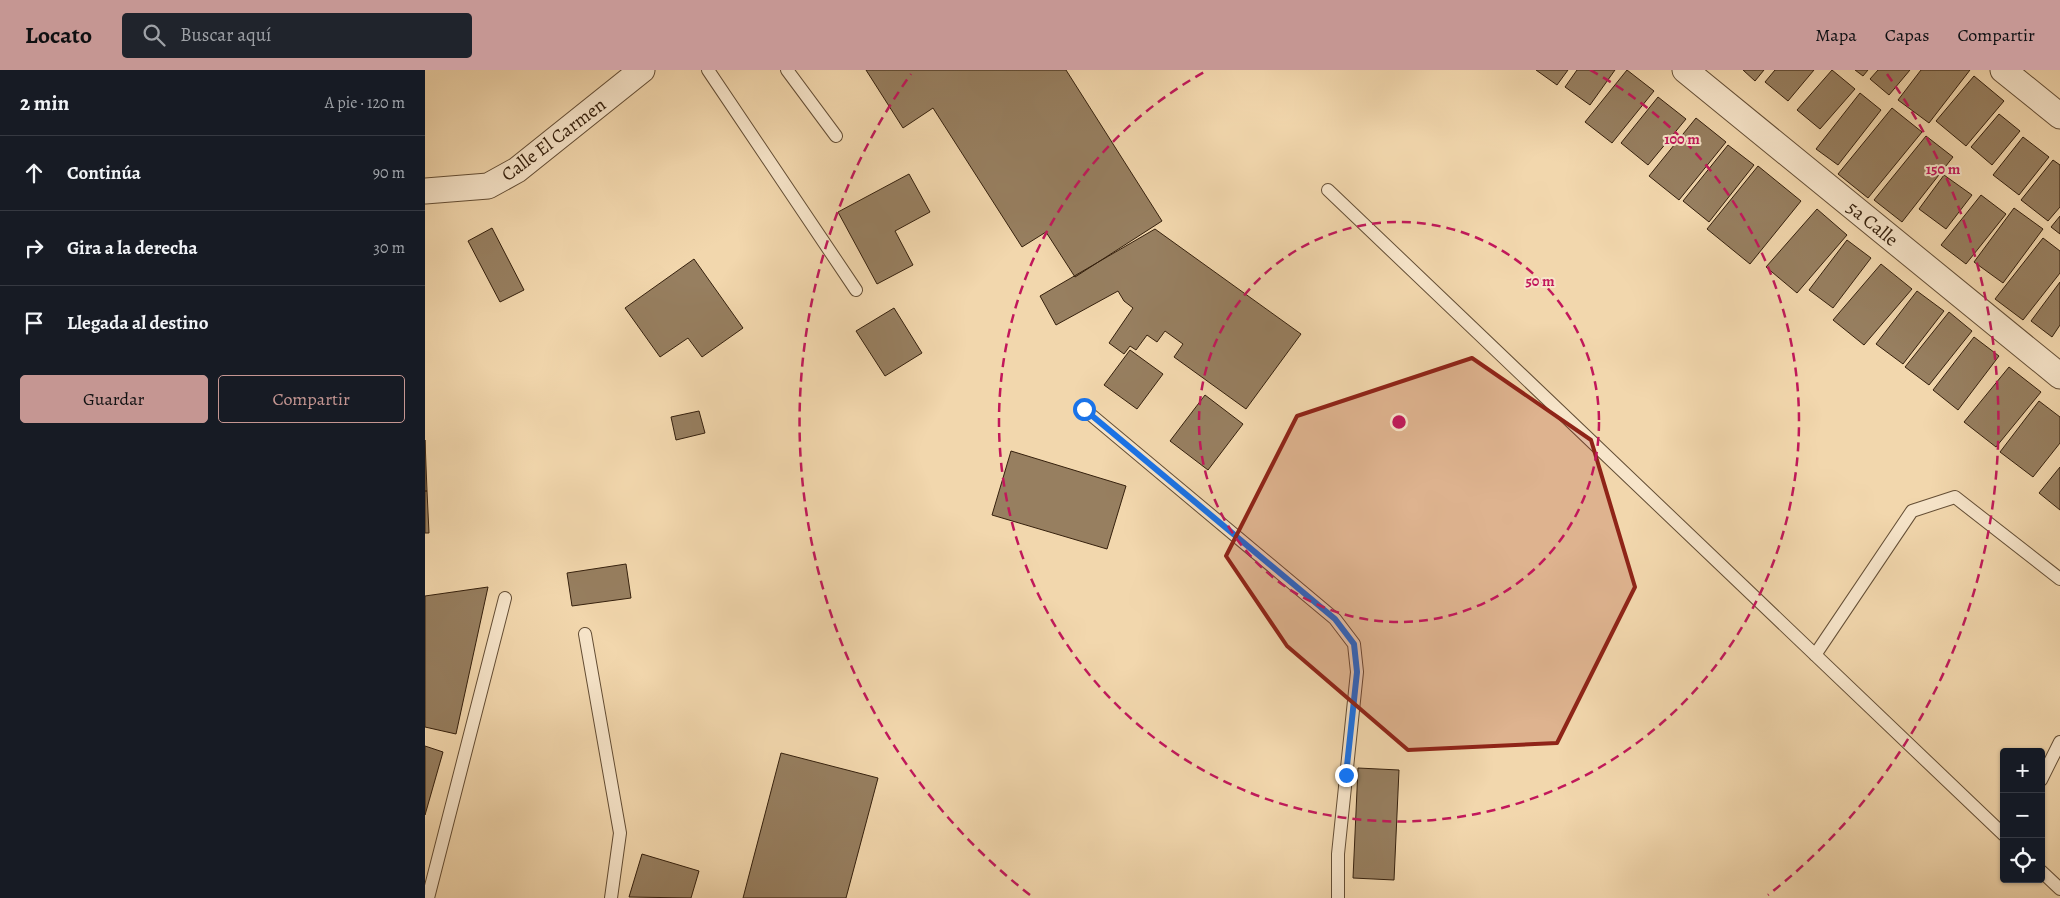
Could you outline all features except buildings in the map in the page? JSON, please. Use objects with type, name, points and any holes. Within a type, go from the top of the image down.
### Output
[{"type":"street","name":"5a Calle","points":[[1685,70],[2060,376]]},
{"type":"street","points":[[2003,70],[2060,116]]},
{"type":"street","name":"Calle El Carmen","points":[[425,191],[488,186],[517,170],[635,72]]},
{"type":"lane","points":[[708,70],[855,290]]},
{"type":"lane","points":[[787,70],[836,136]]},
{"type":"lane","points":[[1328,190],[2000,831]]},
{"type":"lane","points":[[1084,409],[1335,619],[1354,644],[1357,672],[1338,854],[1339,898]]},
{"type":"lane","points":[[1815,655],[1912,510],[1955,497],[2060,579]]},
{"type":"lane","points":[[427,898],[505,598]]},
{"type":"lane","points":[[585,634],[620,833],[611,898]]},
{"type":"lane","points":[[2045,772],[2060,742]]},
{"type":"lane","points":[[2045,875],[2060,889]]},
{"type":"highlighted area","points":[[1472,358],[1591,440],[1635,587],[1557,743],[1408,750],[1287,646],[1226,556],[1297,416]]},
{"type":"route","points":[[1084,409],[1335,619],[1354,644],[1357,672],[1346,775]]}]
